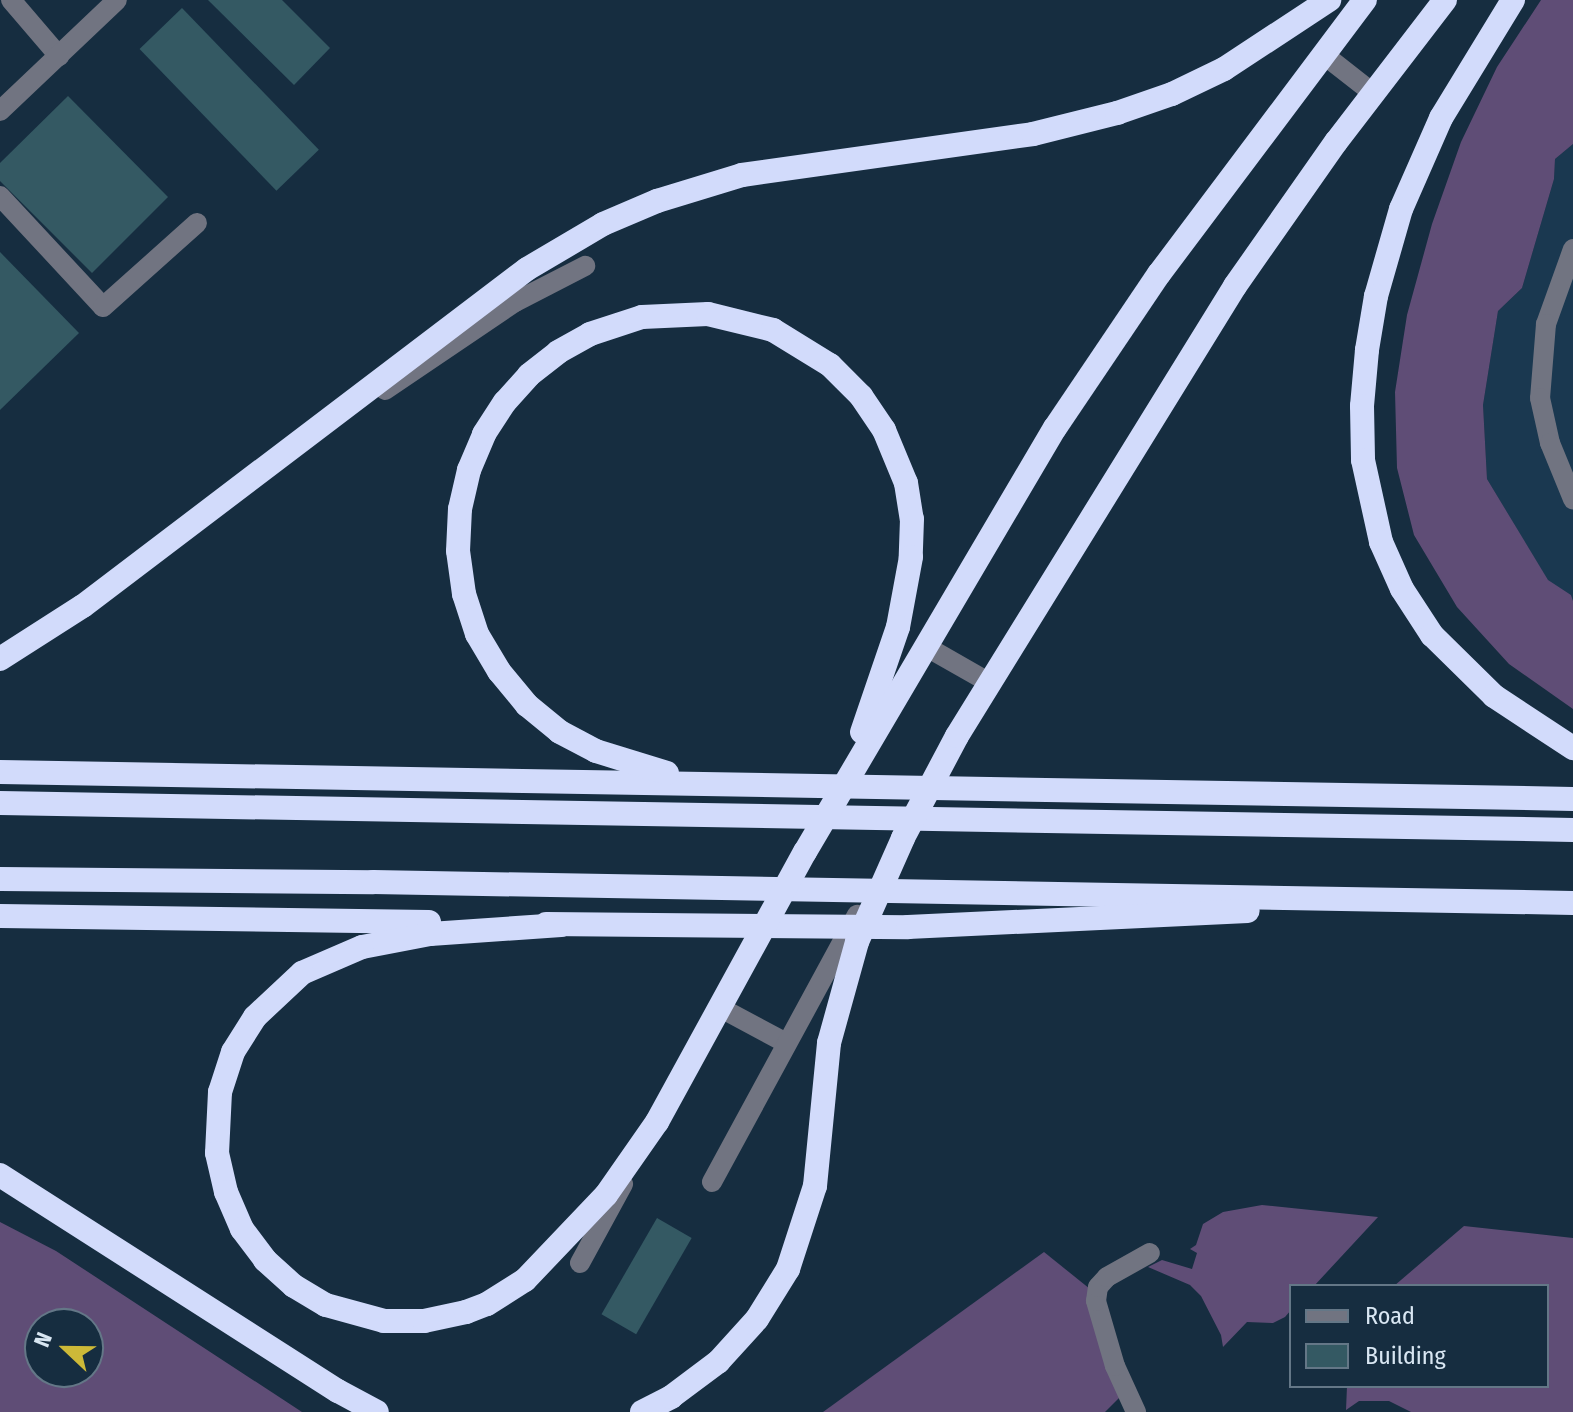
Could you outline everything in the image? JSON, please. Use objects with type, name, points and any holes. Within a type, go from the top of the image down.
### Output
[{"type":"highway","points":[[0,659],[83,606],[527,269],[578,237],[630,212],[686,191],[756,172],[1033,134],[1117,113],[1172,94],[1224,69],[1329,0]]},
{"type":"highway","points":[[561,925],[455,931],[382,942],[320,963],[268,1001],[233,1052],[217,1113],[220,1173],[233,1212],[247,1237],[265,1260],[294,1286],[344,1312],[403,1322],[466,1312],[506,1294],[563,1244],[624,1171],[671,1096],[805,852],[1078,391],[1166,264],[1365,0]]},
{"type":"highway","points":[[642,1412],[683,1389],[718,1362],[757,1319],[788,1269],[815,1186],[825,1072],[841,996],[877,893],[943,761],[988,682],[1227,298],[1373,93],[1445,0]]},
{"type":"highway","points":[[1513,0],[1441,118],[1396,223],[1376,296],[1367,350],[1362,406],[1363,460],[1381,542],[1402,589],[1432,635],[1494,696],[1573,748]]},
{"type":"highway","points":[[753,785],[640,767],[596,751],[560,732],[527,705],[499,671],[477,634],[467,604],[458,551],[460,509],[469,470],[484,434],[505,402],[545,362],[582,338],[625,321],[662,314],[708,314],[752,323],[793,340],[830,365],[861,396],[884,430],[901,466],[910,501],[912,537],[904,602],[865,723],[805,852]]},
{"type":"highway","points":[[0,772],[1573,799]]},
{"type":"highway","points":[[0,803],[1573,830]]},
{"type":"highway","points":[[0,879],[1573,903]]},
{"type":"highway","points":[[0,916],[908,927],[1406,900]]},
{"type":"highway","points":[[0,1175],[338,1391],[377,1412]]},
{"type":"street","points":[[11,0],[59,56]]},
{"type":"street","points":[[0,111],[117,0]]},
{"type":"street","points":[[1323,54],[1373,93]]},
{"type":"street","points":[[0,196],[103,307],[197,223]]},
{"type":"street","points":[[1573,249],[1546,324],[1540,398],[1550,443],[1573,499]]},
{"type":"street","points":[[223,499],[515,302],[585,266]]},
{"type":"street","points":[[925,646],[988,682]]},
{"type":"street","points":[[712,1182],[943,761]]},
{"type":"street","points":[[719,1007],[786,1043]]},
{"type":"street","points":[[580,1263],[671,1096]]},
{"type":"street","points":[[1136,1412],[1115,1366],[1096,1301],[1098,1287],[1107,1277],[1150,1253]]},
{"type":"shaded area","points":[[1541,0],[1573,0],[1573,144],[1555,159],[1554,179],[1522,288],[1498,311],[1483,405],[1487,479],[1548,580],[1571,595],[1573,601],[1573,709],[1509,664],[1457,607],[1414,535],[1397,468],[1395,392],[1407,315],[1432,224],[1461,142],[1497,67]]},
{"type":"shaded area","points":[[1573,144],[1573,601],[1571,595],[1548,581],[1487,479],[1483,405],[1498,311],[1522,288],[1554,179],[1555,159]]},
{"type":"shaded area","points":[[1262,1205],[1378,1217],[1316,1284],[1289,1284],[1289,1312],[1285,1317],[1273,1323],[1247,1322],[1223,1347],[1221,1335],[1201,1296],[1190,1285],[1148,1267],[1162,1260],[1192,1269],[1197,1253],[1190,1249],[1196,1245],[1203,1224],[1223,1212]]},
{"type":"shaded area","points":[[0,1222],[56,1251],[302,1412],[0,1412]]},
{"type":"shaded area","points":[[1464,1226],[1573,1238],[1573,1412],[1411,1412],[1389,1401],[1359,1401],[1346,1410],[1347,1388],[1549,1388],[1549,1284],[1396,1284]]},
{"type":"shaded area","points":[[1044,1252],[1095,1293],[1122,1395],[1105,1412],[823,1412]]},
{"type":"building","points":[[208,0],[282,0],[330,48],[294,85]]},
{"type":"building","points":[[182,8],[319,150],[276,191],[140,49]]},
{"type":"building","points":[[68,96],[168,197],[92,273],[0,181],[0,163]]},
{"type":"building","points":[[0,252],[79,333],[0,410]]},
{"type":"building","points":[[657,1218],[692,1238],[636,1334],[602,1314]]}]
